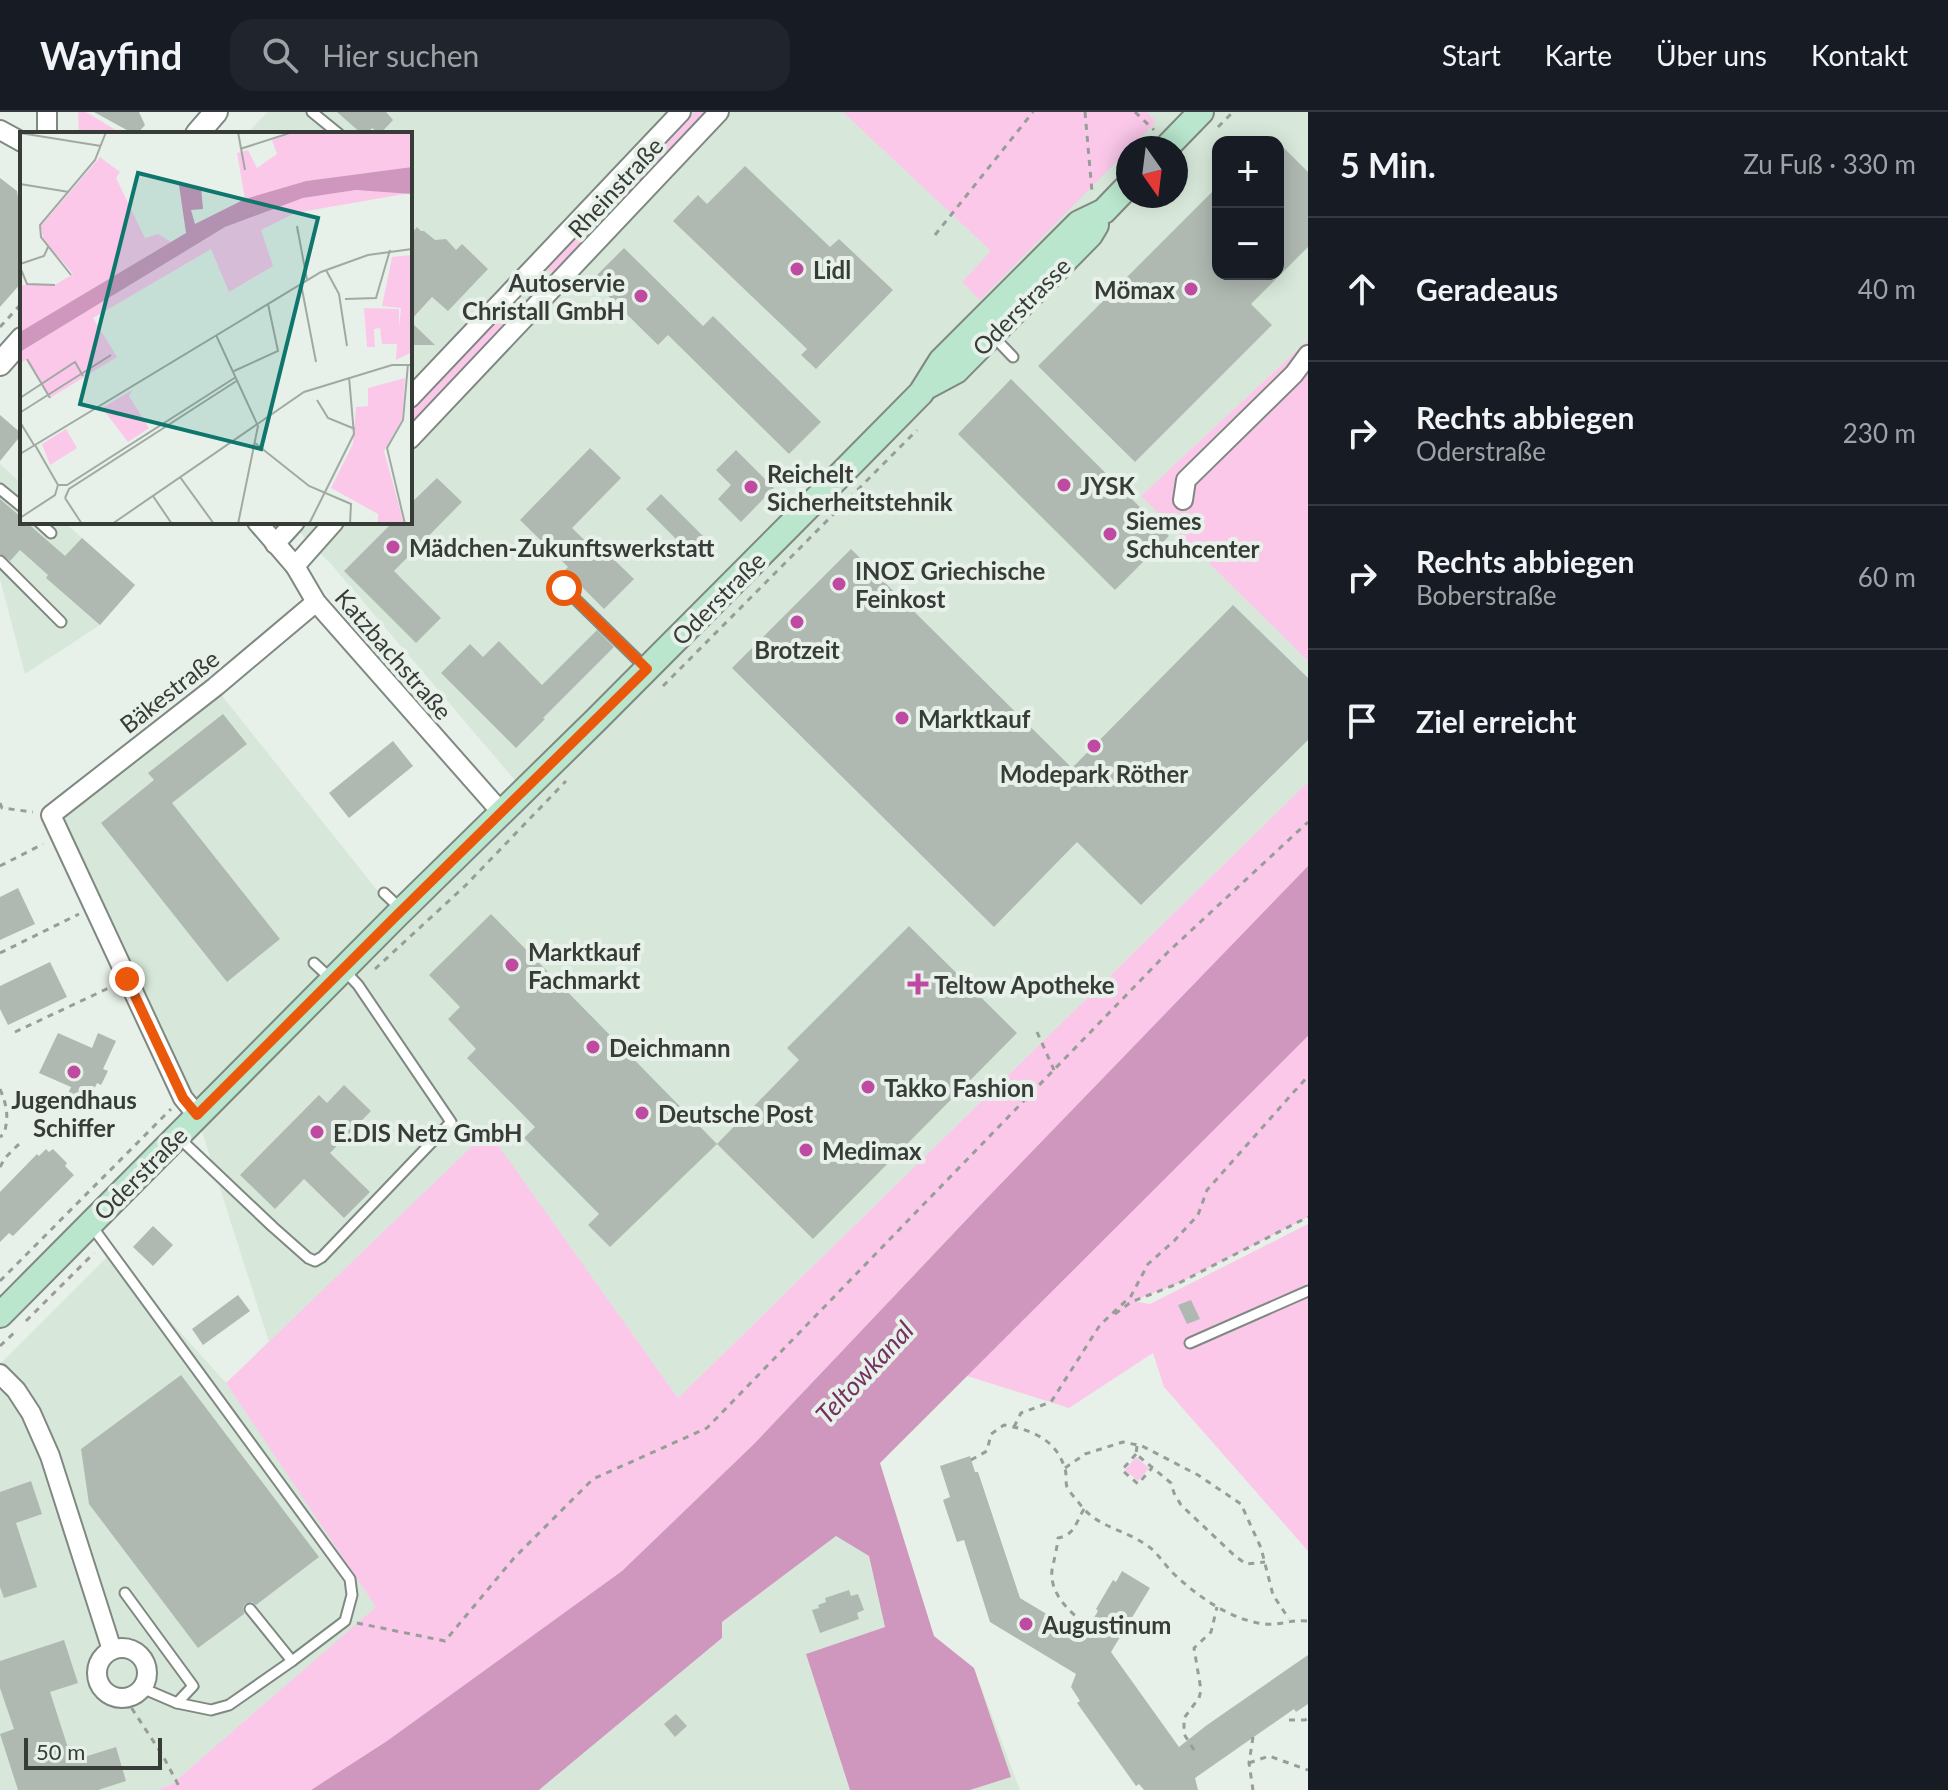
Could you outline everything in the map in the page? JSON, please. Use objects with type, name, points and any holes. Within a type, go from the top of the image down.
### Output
[{"type":"main road","points":[[1165,136],[1201,112]]},
{"type":"main road","name":"Oderstraße","points":[[3,1307],[647,669],[925,388],[941,361],[980,325],[1098,201],[1116,192]]},
{"type":"street","points":[[199,132],[216,112]]},
{"type":"street","name":"Rheinstraße","points":[[412,396],[681,112]]},
{"type":"street","name":"Rheinstraße","points":[[412,437],[719,112]]},
{"type":"street","points":[[0,130],[20,141]]},
{"type":"street","points":[[525,276],[546,295]]},
{"type":"street","points":[[0,364],[20,341]]},
{"type":"street","points":[[1183,500],[1186,480],[1294,374],[1308,355]]},
{"type":"street","name":"Katzbachstraße","points":[[259,524],[295,566],[316,602],[502,813]]},
{"type":"street","points":[[275,544],[293,524]]},
{"type":"street","points":[[295,566],[332,524]]},
{"type":"street","name":"Bäkestraße","points":[[51,815],[215,687],[316,602]]},
{"type":"street","points":[[51,815],[183,1098],[197,1115]]},
{"type":"street","points":[[0,1374],[16,1390],[31,1413],[50,1456],[112,1650]]},
{"type":"street","points":[[112,1650],[135,1652],[147,1670],[142,1688],[125,1698],[110,1695],[100,1685],[97,1674],[99,1663],[112,1650]]},
{"type":"lane","points":[[312,112],[337,132]]},
{"type":"lane","points":[[980,325],[1013,357]]},
{"type":"lane","points":[[0,489],[20,505]]},
{"type":"lane","points":[[41,524],[51,533]]},
{"type":"lane","points":[[0,561],[61,622]]},
{"type":"lane","points":[[564,588],[647,669]]},
{"type":"lane","points":[[384,893],[402,910]]},
{"type":"lane","points":[[177,1136],[273,1227],[315,1261],[451,1122],[358,985],[314,963]]},
{"type":"lane","points":[[90,1223],[350,1579],[352,1595],[345,1621],[229,1705],[211,1710],[177,1703],[142,1688]]},
{"type":"lane","points":[[1190,1343],[1305,1293],[1308,1307]]},
{"type":"lane","points":[[125,1593],[193,1686],[177,1703]]},
{"type":"lane","points":[[250,1609],[292,1661]]},
{"type":"path","points":[[935,235],[1033,112]]},
{"type":"path","points":[[1085,112],[1098,201]]},
{"type":"path","points":[[1135,112],[1157,136]]},
{"type":"path","points":[[0,327],[20,305]]},
{"type":"path","points":[[0,803],[2,808],[51,815]]},
{"type":"path","points":[[345,1621],[445,1641],[514,1558],[593,1479],[707,1428],[1168,952],[1308,822]]},
{"type":"path","points":[[0,866],[60,835]]},
{"type":"path","points":[[0,953],[94,907]]},
{"type":"path","points":[[15,1032],[127,979]]},
{"type":"path","points":[[1037,1032],[1054,1070]]},
{"type":"path","points":[[1014,1427],[1021,1413],[1051,1402],[1100,1325],[1131,1296],[1148,1264],[1198,1215],[1207,1190],[1308,1076]]},
{"type":"path","points":[[0,1089],[8,1118],[4,1134],[0,1137]]},
{"type":"path","points":[[0,1167],[22,1141]]},
{"type":"path","points":[[1100,1325],[1131,1302],[1177,1284],[1308,1217]]},
{"type":"path","points":[[971,1460],[987,1451],[991,1434],[1004,1425],[1033,1432],[1054,1446],[1065,1468],[1067,1486],[1084,1509],[1109,1528],[1140,1540],[1154,1550],[1174,1574],[1217,1607],[1239,1619],[1269,1625],[1290,1620],[1308,1621]]},
{"type":"path","points":[[1065,1468],[1085,1454],[1123,1442],[1137,1445],[1198,1475],[1241,1504],[1261,1548],[1273,1595],[1290,1620]]},
{"type":"path","points":[[1137,1445],[1136,1454],[1122,1470],[1138,1484],[1152,1468]]},
{"type":"path","points":[[1136,1454],[1171,1483],[1181,1505],[1235,1556],[1246,1564],[1265,1562]]},
{"type":"path","points":[[1084,1509],[1074,1529],[1067,1536],[1058,1538],[1052,1572],[1064,1605],[1096,1632]]},
{"type":"path","points":[[1194,1750],[1184,1734],[1184,1718],[1199,1698],[1201,1690],[1194,1648],[1211,1632],[1217,1607]]},
{"type":"path","points":[[125,1698],[181,1790]]},
{"type":"path","points":[[1289,1720],[1308,1718]]},
{"type":"path","points":[[1253,1737],[1249,1763],[1253,1790]]},
{"type":"path","points":[[1249,1763],[1269,1756],[1308,1770]]},
{"type":"shaded area","points":[[78,112],[86,112],[119,132],[79,132]]},
{"type":"shaded area","points":[[267,112],[1196,112],[1171,136],[1116,136],[1116,208],[1188,208],[1188,136],[1184,136],[1201,112],[1308,112],[1308,340],[1142,496],[1308,661],[1308,782],[678,1398],[488,1132],[269,1342],[197,1116],[51,815],[215,687],[397,915],[524,791],[294,524],[412,524],[412,132],[249,132]]},
{"type":"shaded area","points":[[695,112],[709,112],[554,272],[548,271],[547,266]]},
{"type":"shaded area","points":[[843,112],[1147,112],[1156,122],[1142,136],[1116,136],[1116,162],[980,300],[962,282],[991,251]]},
{"type":"shaded area","points":[[510,304],[518,304],[518,311],[412,427],[412,408]]},
{"type":"shaded area","points":[[1308,340],[1308,661],[1141,496]]},
{"type":"shaded area","points":[[0,464],[20,482],[20,524],[66,524],[135,585],[100,625],[25,674],[0,579]]},
{"type":"shaded area","points":[[1308,782],[1308,866],[755,1443],[622,1571],[387,1741],[311,1790],[157,1790],[172,1784],[376,1607],[226,1383],[488,1131],[678,1398]]},
{"type":"shaded area","points":[[1308,1036],[1308,1217],[1177,1284],[1133,1301],[1150,1304],[1308,1224],[1308,1551],[1164,1387],[1153,1353],[1069,1408],[967,1376]]},
{"type":"shaded area","points":[[110,1254],[226,1383],[377,1607],[172,1784],[157,1790],[0,1790],[0,1364]]},
{"type":"shaded area","points":[[1136,1457],[1149,1468],[1138,1481],[1125,1470]]},
{"type":"shaded area","points":[[836,1536],[869,1556],[885,1627],[806,1654],[850,1790],[539,1790],[722,1638],[722,1622]]},
{"type":"shaded area","points":[[974,1668],[1020,1790],[970,1790],[1010,1776]]},
{"type":"water","name":"Teltowkanal","points":[[1308,866],[1308,1036],[880,1463],[934,1636],[974,1668],[1011,1777],[970,1790],[850,1790],[806,1654],[885,1627],[869,1556],[836,1536],[722,1622],[722,1638],[539,1790],[311,1790],[387,1741],[622,1571],[755,1443]]},
{"type":"building","points":[[94,112],[139,112],[145,125],[139,132],[130,132]]},
{"type":"building","points":[[337,112],[386,112],[393,120],[382,132],[372,128],[368,132],[360,132]]},
{"type":"building","name":"Mömax","points":[[1284,148],[1308,172],[1308,247],[1284,271]]},
{"type":"building","name":"Lidl","points":[[745,166],[830,247],[839,239],[893,290],[816,369],[801,355],[807,349],[673,221],[698,195],[707,204]]},
{"type":"building","points":[[0,178],[17,191],[20,284],[0,307]]},
{"type":"building","name":"Mömax","points":[[1212,192],[1212,280],[1275,280],[1251,304],[1272,325],[1135,462],[1038,366]]},
{"type":"building","points":[[417,227],[435,240],[446,239],[456,250],[462,244],[488,269],[448,311],[432,297],[412,319],[412,233]]},
{"type":"building","points":[[624,248],[703,326],[713,316],[821,422],[789,454],[668,335],[658,345],[592,280]]},
{"type":"building","points":[[412,323],[435,345],[412,345]]},
{"type":"building","name":"JYSK","points":[[1011,379],[1169,536],[1115,590],[958,434]]},
{"type":"building","points":[[0,415],[20,432],[20,436],[0,461]]},
{"type":"building","points":[[590,448],[621,478],[572,528],[600,555],[604,550],[634,579],[604,609],[565,570],[568,567],[520,520]]},
{"type":"building","name":"Reichelt Sicherheitstehnik","points":[[736,450],[774,488],[741,522],[718,499],[731,485],[716,470]]},
{"type":"building","name":"Mädchen-Zukunftswerkstatt","points":[[437,478],[462,502],[394,571],[441,618],[416,643],[344,571],[391,524],[412,524],[412,502]]},
{"type":"building","points":[[661,494],[710,543],[695,558],[646,509]]},
{"type":"building","points":[[0,499],[20,516],[20,524],[28,524],[65,556],[82,538],[135,585],[100,625],[46,578],[48,575],[20,550],[10,561],[0,554]]},
{"type":"building","name":"Marktkauf","points":[[851,549],[1072,768],[1233,605],[1308,678],[1308,740],[1141,905],[1077,842],[994,927],[732,668]]},
{"type":"building","points":[[597,630],[614,647],[516,748],[441,673],[470,644],[483,657],[499,641],[542,685]]},
{"type":"building","points":[[223,714],[247,744],[172,803],[280,939],[227,982],[101,823],[154,780],[148,773]]},
{"type":"building","points":[[393,741],[413,766],[349,818],[329,793]]},
{"type":"building","points":[[18,888],[35,924],[0,940],[0,897]]},
{"type":"building","points":[[491,914],[717,1144],[610,1247],[588,1225],[599,1214],[524,1138],[535,1127],[467,1058],[476,1049],[448,1019],[460,1007],[429,975]]},
{"type":"building","points":[[909,926],[1017,1033],[813,1239],[717,1144],[799,1060],[787,1048]]},
{"type":"building","points":[[50,962],[67,997],[8,1025],[0,1009],[0,986]]},
{"type":"building","name":"Jugendhaus Schiffer","points":[[58,1033],[92,1048],[98,1033],[116,1041],[103,1069],[108,1071],[101,1085],[97,1083],[83,1113],[63,1104],[71,1087],[39,1073]]},
{"type":"building","name":"E.DIS Netz GmbH","points":[[344,1085],[371,1111],[330,1153],[370,1192],[344,1218],[304,1179],[275,1209],[240,1175],[319,1095],[327,1103]]},
{"type":"building","points":[[46,1149],[49,1152],[53,1149],[74,1175],[13,1236],[9,1233],[0,1242],[0,1192],[37,1154],[39,1156]]},
{"type":"building","points":[[153,1226],[173,1245],[153,1266],[133,1247]]},
{"type":"building","points":[[238,1295],[250,1311],[203,1345],[192,1329]]},
{"type":"building","points":[[1191,1300],[1200,1319],[1187,1324],[1178,1305]]},
{"type":"building","points":[[181,1375],[319,1557],[256,1605],[246,1603],[244,1614],[198,1648],[89,1504],[81,1449]]},
{"type":"building","name":"Augustinum","points":[[970,1456],[1020,1598],[1083,1636],[1113,1580],[1116,1582],[1122,1571],[1150,1588],[1111,1652],[1179,1747],[1308,1655],[1308,1704],[1296,1712],[1294,1709],[1195,1778],[1198,1790],[1144,1790],[1139,1784],[1136,1786],[1077,1703],[1080,1701],[1071,1687],[1076,1674],[990,1622],[964,1540],[957,1542],[943,1500],[950,1497],[940,1466]]},
{"type":"building","points":[[31,1481],[42,1514],[16,1523],[37,1587],[4,1598],[0,1587],[0,1492]]},
{"type":"building","points":[[849,1590],[851,1596],[858,1594],[864,1610],[857,1613],[859,1619],[820,1633],[812,1610],[826,1602],[825,1598]]},
{"type":"building","points":[[64,1640],[78,1683],[50,1692],[69,1751],[78,1748],[81,1758],[116,1747],[126,1781],[98,1790],[18,1790],[0,1734],[14,1729],[0,1688],[0,1661]]},
{"type":"building","points":[[676,1714],[687,1726],[675,1737],[664,1724]]},
{"type":"place","name":"Lidl","points":[[797,269]]},
{"type":"place","name":"Mömax","points":[[1191,289]]},
{"type":"place","name":"Autoservie Christall GmbH","points":[[641,296]]},
{"type":"place","name":"JYSK","points":[[1064,485]]},
{"type":"place","name":"Reichelt Sicherheitstehnik","points":[[751,487]]},
{"type":"place","name":"Siemes Schuhcenter","points":[[1110,534]]},
{"type":"place","name":"Mädchen-Zukunftswerkstatt","points":[[393,547]]},
{"type":"place","name":"INOΣ Griechische Feinkost","points":[[839,584]]},
{"type":"place","name":"Brotzeit","points":[[797,622]]},
{"type":"place","name":"Marktkauf","points":[[902,718]]},
{"type":"place","name":"Modepark Röther","points":[[1094,746]]},
{"type":"place","name":"Marktkauf Fachmarkt","points":[[512,965]]},
{"type":"place","name":"Teltow Apotheke","points":[[918,984]]},
{"type":"place","name":"Deichmann","points":[[593,1047]]},
{"type":"place","name":"Jugendhaus Schiffer","points":[[74,1072]]},
{"type":"place","name":"Takko Fashion","points":[[868,1087]]},
{"type":"place","name":"Deutsche Post","points":[[642,1113]]},
{"type":"place","name":"E.DIS Netz GmbH","points":[[317,1132]]},
{"type":"place","name":"Medimax","points":[[806,1150]]},
{"type":"place","name":"Augustinum","points":[[1026,1624]]},
{"type":"route","points":[[127,979],[183,1098],[197,1115],[647,669],[564,588]]}]
